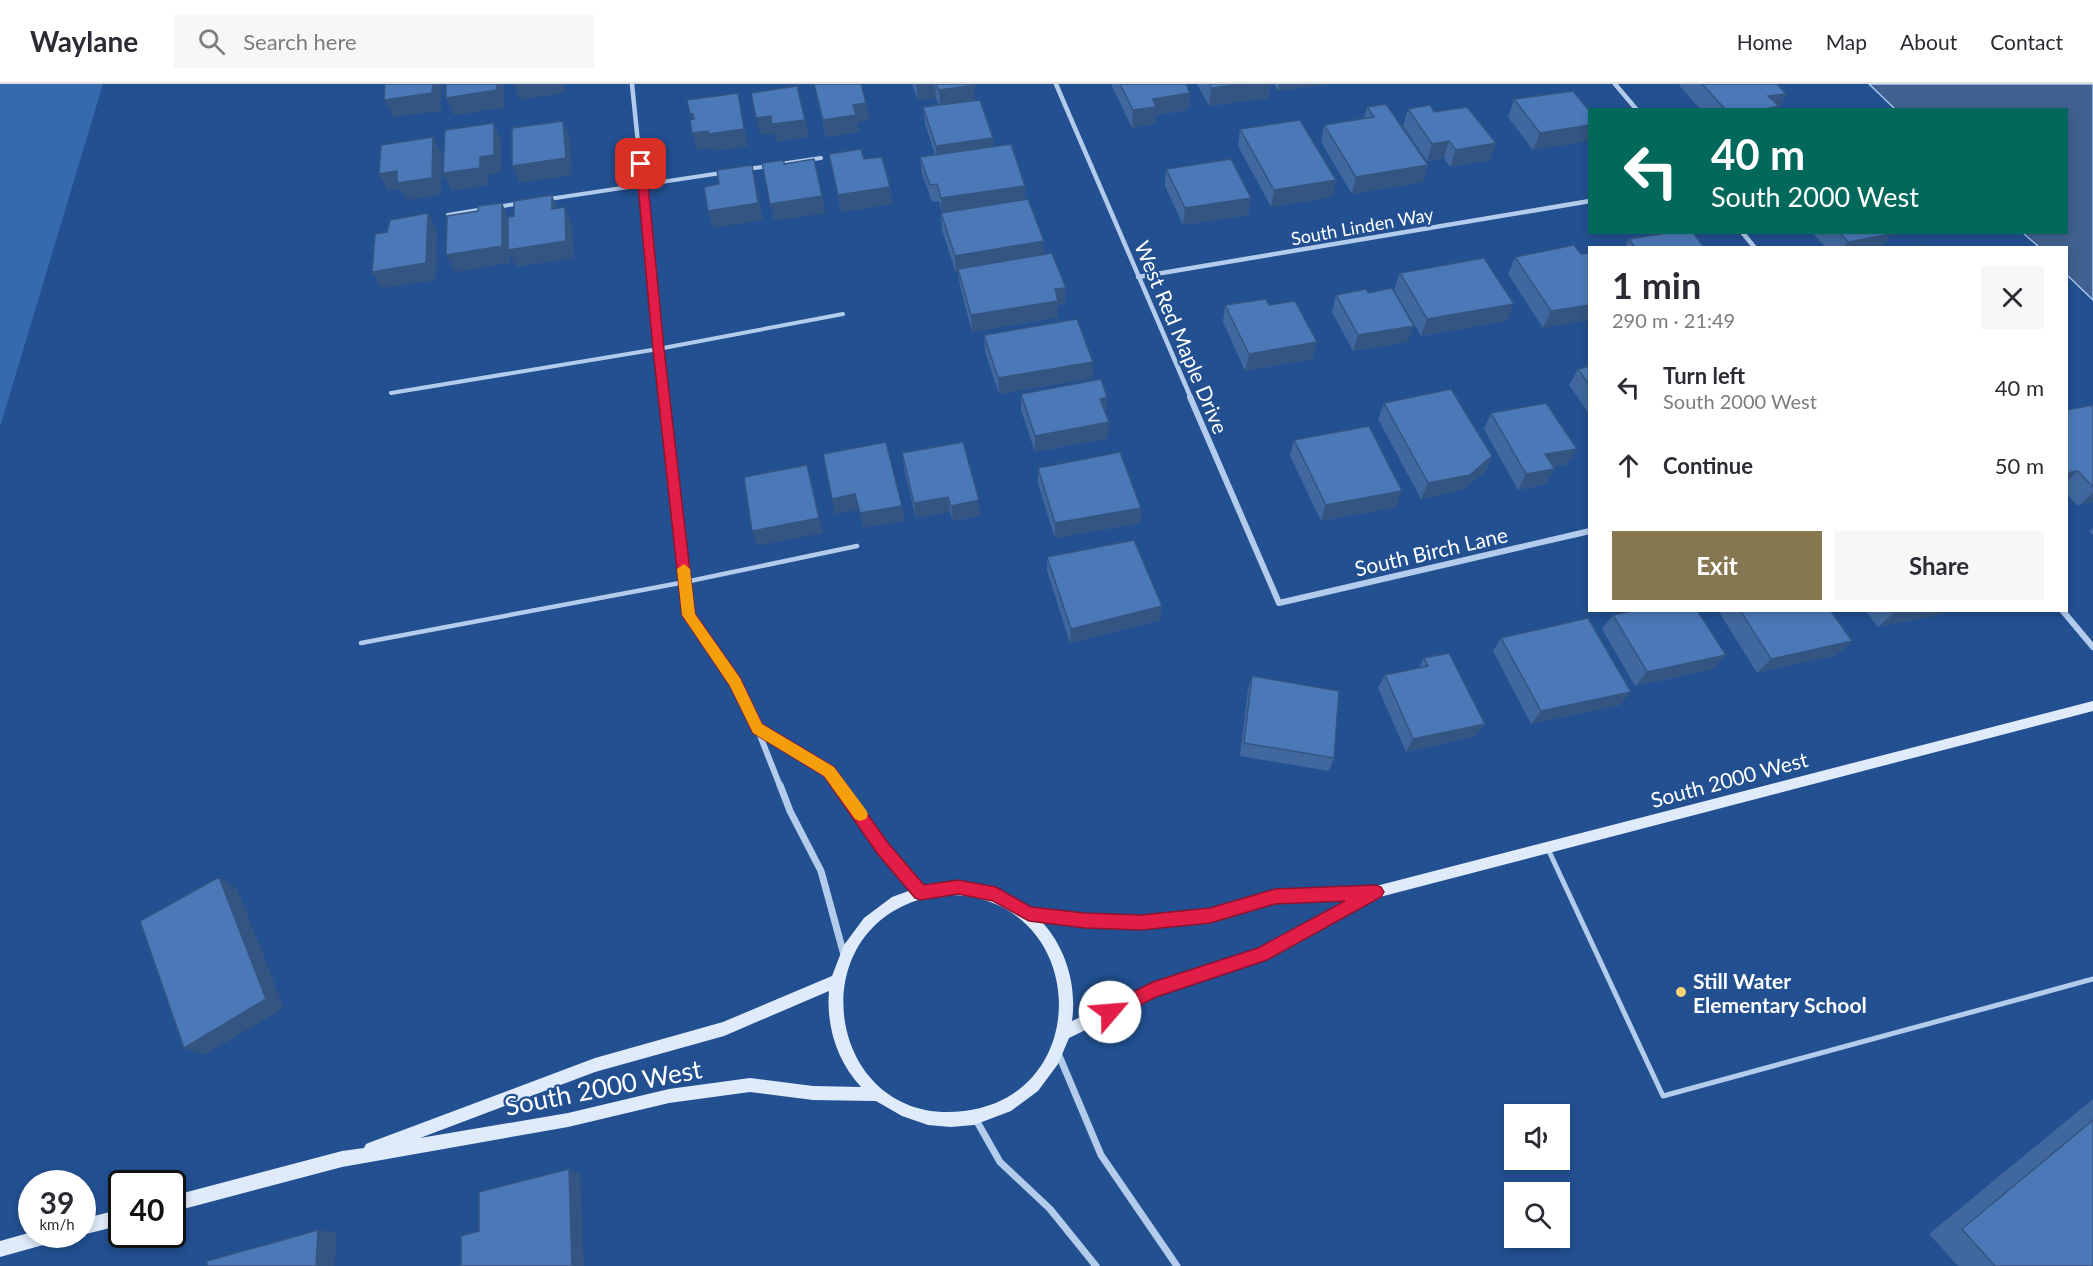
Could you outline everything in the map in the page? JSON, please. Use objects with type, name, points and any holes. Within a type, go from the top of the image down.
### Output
[{"type":"street","points":[[632,84],[658,349],[689,615],[735,682],[758,728],[790,811],[821,871],[845,955]]},
{"type":"street","name":"West Red Maple Drive","points":[[1056,84],[1279,603]]},
{"type":"street","points":[[1615,84],[1635,108]]},
{"type":"street","name":"South Linden Way","points":[[1138,277],[1588,201]]},
{"type":"street","points":[[1744,234],[1753,246]]},
{"type":"street","name":"South Birch Lane","points":[[1279,603],[1588,531]]},
{"type":"street","points":[[2064,612],[2093,647]]},
{"type":"street","name":"South 2000 West","points":[[1029,914],[1085,921],[1141,923],[1210,915],[1275,896],[1376,892],[2093,706]]},
{"type":"street","points":[[758,728],[829,771],[883,848],[921,892]]},
{"type":"street","points":[[958,887],[996,894],[1029,914],[1051,941],[1065,975],[1067,1012],[1057,1049],[1037,1079],[1010,1103],[975,1118],[939,1121],[905,1113],[874,1095],[851,1068],[838,1035],[835,999],[845,955],[861,933],[889,908],[921,892],[958,887]]},
{"type":"street","name":"South 2000 West","points":[[1061,1034],[1153,990],[1261,954],[1376,892]]},
{"type":"street","name":"South 2000 West","points":[[342,1160],[595,1065],[724,1029],[840,980]]},
{"type":"street","points":[[1057,1049],[1101,1155],[1177,1266]]},
{"type":"street","name":"South 2000 West","points":[[186,1200],[342,1160],[568,1120],[669,1096],[750,1085],[813,1093],[874,1095]]},
{"type":"street","points":[[975,1118],[1000,1162],[1050,1209],[1096,1266]]},
{"type":"street","points":[[0,1249],[18,1244]]},
{"type":"lane","points":[[738,170],[821,158]]},
{"type":"lane","points":[[540,200],[726,172]]},
{"type":"lane","points":[[448,214],[528,202]]},
{"type":"lane","points":[[391,393],[658,349],[843,314]]},
{"type":"lane","points":[[361,644],[685,582],[857,546]]},
{"type":"lane","points":[[1548,848],[1663,1096],[2093,979]]},
{"type":"shaded area","points":[[0,84],[103,84],[0,427]]},
{"type":"shaded area","points":[[1869,84],[2093,84],[2093,300],[2068,276],[2068,246],[2038,246],[2024,234],[2068,234],[2068,108],[1894,108]]},
{"type":"building","points":[[385,84],[433,84],[432,93],[384,100]]},
{"type":"building","points":[[446,84],[497,84],[497,90],[446,98]]},
{"type":"building","points":[[814,84],[861,84],[866,103],[853,105],[856,115],[823,120]]},
{"type":"building","points":[[936,84],[974,84],[975,85],[939,90]]},
{"type":"building","points":[[1120,84],[1186,84],[1190,93],[1153,99],[1156,107],[1133,110]]},
{"type":"building","points":[[1209,84],[1244,84],[1211,88]]},
{"type":"building","points":[[1702,84],[1777,84],[1786,94],[1768,96],[1779,106],[1724,108]]},
{"type":"building","points":[[797,86],[805,120],[772,124],[771,116],[756,118],[751,93]]},
{"type":"building","points":[[1573,91],[1588,110],[1588,125],[1540,133],[1514,99]]},
{"type":"building","points":[[738,93],[744,129],[709,134],[708,131],[692,133],[690,120],[694,119],[693,114],[690,114],[687,100]]},
{"type":"building","points":[[980,100],[993,138],[936,146],[923,107]]},
{"type":"building","points":[[1386,104],[1428,165],[1356,177],[1324,125],[1374,117],[1367,107]]},
{"type":"building","points":[[1430,105],[1434,112],[1467,107],[1496,143],[1456,150],[1449,141],[1432,144],[1408,109]]},
{"type":"building","points":[[1300,120],[1336,180],[1274,190],[1240,129]]},
{"type":"building","points":[[563,121],[566,158],[512,166],[512,128]]},
{"type":"building","points":[[494,123],[494,155],[480,157],[480,168],[443,173],[445,130]]},
{"type":"building","points":[[433,137],[432,178],[397,183],[397,171],[379,174],[381,145]]},
{"type":"building","points":[[1011,144],[1025,186],[941,198],[937,184],[930,185],[920,157]]},
{"type":"building","points":[[861,149],[864,159],[882,157],[890,187],[838,195],[829,154]]},
{"type":"building","points":[[814,159],[822,196],[770,204],[762,163],[784,160],[784,164]]},
{"type":"building","points":[[1231,159],[1251,198],[1185,208],[1166,169]]},
{"type":"building","points":[[752,165],[758,203],[708,211],[704,187],[719,184],[717,170]]},
{"type":"building","points":[[552,195],[552,209],[565,207],[566,241],[508,250],[508,217],[514,216],[514,201]]},
{"type":"building","points":[[1028,199],[1044,241],[955,256],[941,213]]},
{"type":"building","points":[[502,203],[502,246],[446,255],[447,216],[478,211],[478,206]]},
{"type":"building","points":[[428,213],[426,263],[372,272],[375,234],[387,232],[390,220]]},
{"type":"building","points":[[1661,234],[1694,234],[1703,246],[1634,246],[1629,239]]},
{"type":"building","points":[[1841,234],[1891,234],[1848,242]]},
{"type":"building","points":[[1574,245],[1581,254],[1588,253],[1588,305],[1551,311],[1515,257]]},
{"type":"building","points":[[1052,253],[1066,288],[1055,289],[1058,301],[971,315],[958,269]]},
{"type":"building","points":[[1484,258],[1514,304],[1427,319],[1400,273]]},
{"type":"building","points":[[1392,288],[1414,326],[1358,335],[1336,295],[1366,289],[1368,293]]},
{"type":"building","points":[[1266,299],[1269,305],[1295,301],[1317,342],[1249,354],[1225,305]]},
{"type":"building","points":[[1077,319],[1093,362],[998,378],[984,335]]},
{"type":"building","points":[[1588,366],[1588,383],[1578,369]]},
{"type":"building","points":[[1101,379],[1107,397],[1100,399],[1109,422],[1035,436],[1021,394]]},
{"type":"building","points":[[1451,389],[1492,456],[1470,475],[1428,483],[1384,403]]},
{"type":"building","points":[[1546,403],[1577,449],[1545,454],[1555,469],[1526,474],[1491,413]]},
{"type":"building","points":[[2093,405],[2093,487],[2078,471],[2068,473],[2068,410]]},
{"type":"building","points":[[1369,426],[1402,491],[1326,505],[1294,440]]},
{"type":"building","points":[[886,442],[902,506],[860,513],[855,494],[832,499],[823,454]]},
{"type":"building","points":[[963,442],[979,500],[951,506],[948,497],[914,503],[902,453]]},
{"type":"building","points":[[1120,452],[1141,508],[1055,523],[1038,468]]},
{"type":"building","points":[[807,465],[819,518],[752,531],[744,477]]},
{"type":"building","points":[[1134,540],[1162,606],[1071,629],[1047,557]]},
{"type":"building","points":[[1626,612],[1698,612],[1726,655],[1647,672],[1613,615]]},
{"type":"building","points":[[1741,612],[1831,612],[1852,641],[1771,659]]},
{"type":"building","points":[[1588,618],[1631,692],[1541,711],[1501,638]]},
{"type":"building","points":[[1449,653],[1485,724],[1413,739],[1385,675],[1428,666],[1424,658]]},
{"type":"building","points":[[1252,676],[1339,691],[1334,758],[1244,743]]},
{"type":"building","points":[[219,877],[266,999],[184,1048],[140,921]]},
{"type":"building","points":[[2093,1120],[2093,1266],[1995,1266],[1962,1229]]},
{"type":"building","points":[[569,1169],[572,1266],[461,1266],[461,1236],[479,1231],[479,1192]]},
{"type":"building","points":[[318,1230],[316,1266],[207,1266],[207,1261]]},
{"type":"slow traffic","points":[[684,569],[689,615],[735,682],[758,728],[829,771],[860,814]]},
{"type":"place","name":"Still Water Elementary School","points":[[1681,992]]},
{"type":"route","points":[[641,164],[658,349],[689,615],[735,682],[758,728],[829,771],[883,848],[921,892],[958,887],[996,894],[1029,914],[1085,921],[1141,923],[1210,915],[1275,896],[1376,892],[1261,954],[1153,990],[1110,1012]]}]
